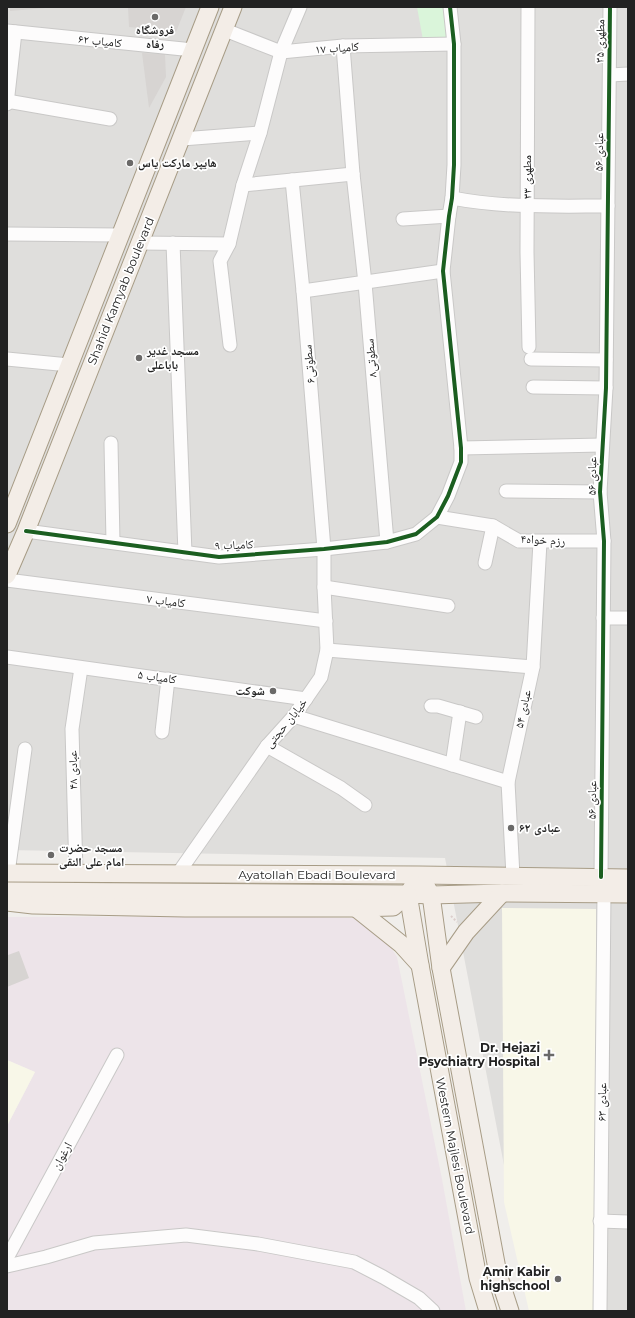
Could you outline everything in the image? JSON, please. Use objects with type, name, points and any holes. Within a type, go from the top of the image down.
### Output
[{"type":"main road","name":"Shahid Kamyab boulevard","points":[[7,524],[119,235],[210,7]]},
{"type":"main road","name":"Shahid Kamyab boulevard","points":[[7,575],[26,531],[182,139],[233,7]]},
{"type":"main road","name":"Ayatollah Ebadi Boulevard","points":[[8,873],[513,876],[602,885],[628,894]]},
{"type":"main road","points":[[408,894],[419,875]]},
{"type":"main road","name":"Western Majlesi Boulevard","points":[[419,875],[432,895],[441,968],[498,1274],[510,1311]]},
{"type":"main road","name":"Ayatollah Ebadi Boulevard","points":[[7,891],[432,895],[502,893],[602,885],[628,878]]},
{"type":"main road","points":[[441,968],[466,932],[502,893]]},
{"type":"main road","name":"Ayatollah Ebadi Boulevard","points":[[7,902],[33,905],[185,908],[356,908],[393,907],[408,894]]},
{"type":"main road","name":"Western Majlesi Boulevard","points":[[408,894],[478,1278],[488,1311]]},
{"type":"main road","points":[[356,908],[383,928],[420,964]]},
{"type":"street","points":[[230,346],[220,261],[229,244],[243,185],[260,133],[281,52],[300,7]]},
{"type":"street","points":[[437,517],[448,496],[461,462],[461,448],[443,272],[452,198],[454,165],[454,44],[450,7]]},
{"type":"street","name":"مطهری ۳۳","points":[[528,7],[527,207],[530,353],[606,360]]},
{"type":"street","name":"مطهری ۳۵","points":[[610,7],[610,75]]},
{"type":"street","name":"کامیاب ۱۷","points":[[225,30],[281,52],[343,46],[454,44]]},
{"type":"street","name":"کامیاب ۶۲","points":[[11,32],[193,50]]},
{"type":"street","points":[[7,104],[11,32]]},
{"type":"street","name":"سطوتی۸","points":[[343,46],[353,174],[365,283],[387,542]]},
{"type":"street","points":[[610,75],[628,74]]},
{"type":"street","name":"عبادی ۵۶","points":[[602,885],[604,540],[600,492],[606,388],[610,75]]},
{"type":"street","points":[[7,101],[110,119]]},
{"type":"street","points":[[182,139],[260,133]]},
{"type":"street","points":[[243,185],[353,174]]},
{"type":"street","name":"سطوتی۶","points":[[292,180],[303,291],[324,549]]},
{"type":"street","points":[[452,198],[527,207],[608,206]]},
{"type":"street","points":[[403,220],[449,216]]},
{"type":"street","points":[[7,234],[119,235]]},
{"type":"street","points":[[140,243],[229,244]]},
{"type":"street","points":[[173,243],[185,553]]},
{"type":"street","points":[[303,291],[443,272]]},
{"type":"street","points":[[7,359],[69,365]]},
{"type":"street","points":[[533,387],[606,388]]},
{"type":"street","points":[[111,444],[113,542]]},
{"type":"street","points":[[461,448],[602,445]]},
{"type":"street","points":[[506,491],[600,492]]},
{"type":"street","name":"کامیاب ۹","points":[[26,531],[220,557],[324,549],[387,542],[416,534],[437,517]]},
{"type":"street","name":"رزم خواه۴","points":[[437,517],[493,526],[519,541],[540,542],[604,540]]},
{"type":"street","points":[[485,563],[493,526]]},
{"type":"street","name":"عبادی ۵۴","points":[[513,876],[508,782],[533,667],[540,542]]},
{"type":"street","name":"خیابان حجتی","points":[[177,875],[267,746],[294,716],[321,677],[327,650],[324,549]]},
{"type":"street","name":"کامیاب ۷","points":[[7,580],[326,621]]},
{"type":"street","points":[[324,587],[448,606]]},
{"type":"street","points":[[603,618],[628,618]]},
{"type":"street","points":[[327,650],[533,667]]},
{"type":"street","name":"کامیاب ۵","points":[[7,657],[306,699]]},
{"type":"street","name":"عبادی ۴۸","points":[[76,873],[72,729],[81,668]]},
{"type":"street","points":[[162,732],[168,679]]},
{"type":"street","points":[[430,706],[438,706],[476,717]]},
{"type":"street","points":[[452,765],[460,712]]},
{"type":"street","points":[[294,716],[508,782]]},
{"type":"street","points":[[267,746],[342,788],[366,805]]},
{"type":"street","points":[[8,873],[25,748]]},
{"type":"street","name":"عبادی ۶۳","points":[[600,1311],[602,885]]},
{"type":"street","name":"ارغوان","points":[[7,1258],[116,1055]]},
{"type":"street","points":[[600,1221],[628,1222]]},
{"type":"street","points":[[7,1266],[46,1257],[94,1243],[186,1235],[258,1244],[354,1262],[419,1298],[433,1311]]},
{"type":"shaded area","points":[[7,7],[628,7],[628,1311],[532,1311],[445,858],[7,850]]},
{"type":"shaded area","name":"Dr. Hejazi Psychiatry Hospital","points":[[502,908],[596,909],[596,1246],[594,1311],[529,1311],[504,1202]]},
{"type":"shaded area","points":[[262,916],[354,918],[366,922],[388,943],[397,957],[442,1179],[466,1311],[7,1311],[7,1126],[35,1072],[7,1060],[7,917]]},
{"type":"shaded area","points":[[7,1060],[35,1072],[7,1126]]},
{"type":"green space","points":[[417,7],[445,7],[448,38],[423,40]]},
{"type":"building","points":[[10,7],[46,7],[46,8],[10,11]]},
{"type":"building","name":"فروشگاه رفاه","points":[[128,7],[186,7],[176,32],[129,27]]},
{"type":"building","points":[[142,53],[165,54],[166,77],[149,108]]},
{"type":"building","points":[[19,951],[29,978],[7,987],[7,952],[8,955]]},
{"type":"cycle path","points":[[26,531],[219,557],[324,549],[387,542],[416,534],[437,517],[448,496],[461,462],[461,448],[443,271],[452,198],[454,165],[454,44],[450,7]]},
{"type":"cycle path","points":[[601,877],[604,541],[600,492],[606,388],[610,7]]},
{"type":"place","name":"فروشگاه رفاه","points":[[155,17]]},
{"type":"place","name":"هایپر مارکت یاس","points":[[130,163]]},
{"type":"place","name":"مسجد غدیر باباعلی","points":[[139,358]]},
{"type":"place","name":"شوكت","points":[[273,691]]},
{"type":"place","name":"عبادی ۶۲","points":[[511,828]]},
{"type":"place","name":"مسجد حضرت امام علی النقی","points":[[51,855]]},
{"type":"place","name":"Dr. Hejazi Psychiatry Hospital","points":[[549,1055]]},
{"type":"place","name":"Amir Kabir highschool","points":[[558,1279]]}]
